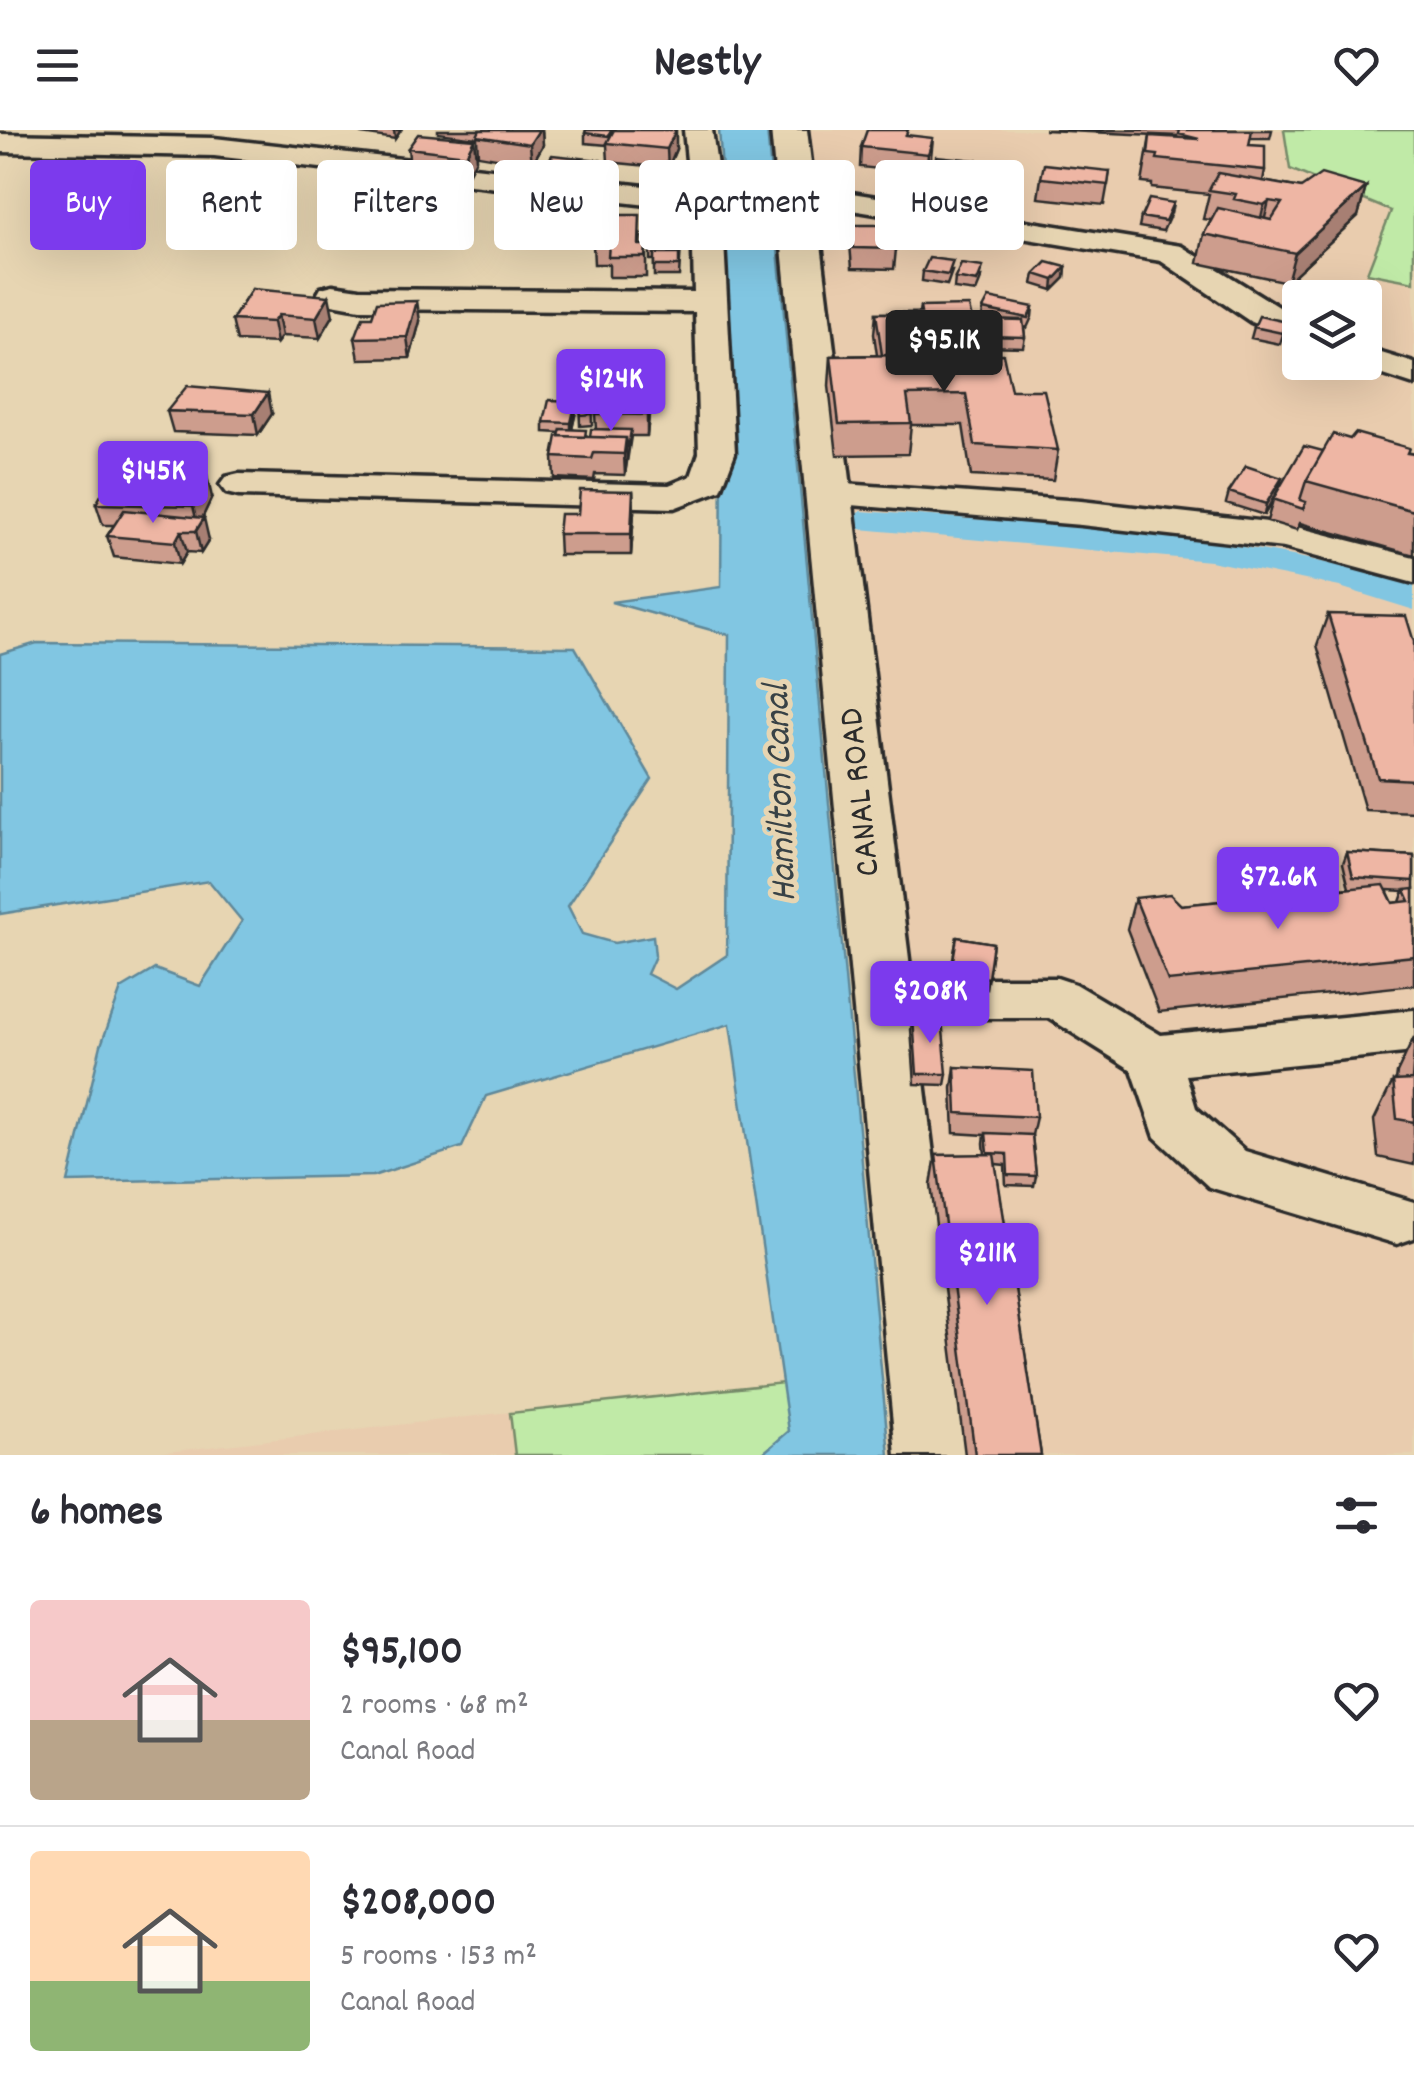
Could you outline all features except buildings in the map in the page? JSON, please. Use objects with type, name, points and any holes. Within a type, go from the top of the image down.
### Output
[{"type":"main road","name":"CANAL ROAD","points":[[789,130],[792,160]]},
{"type":"main road","name":"CANAL ROAD","points":[[802,250],[934,1455]]},
{"type":"street","points":[[698,130],[702,160]]},
{"type":"street","points":[[0,143],[214,147],[639,194]]},
{"type":"street","points":[[855,203],[1170,253],[1282,324]]},
{"type":"street","points":[[239,485],[674,497],[708,482],[718,454],[709,250]]},
{"type":"street","points":[[333,294],[360,300],[712,302]]},
{"type":"street","points":[[1382,364],[1414,375]]},
{"type":"street","points":[[830,494],[1080,513],[1286,536],[1414,570]]},
{"type":"street","points":[[885,998],[1057,998],[1154,1058],[1414,1031]]},
{"type":"street","points":[[1154,1058],[1174,1121],[1228,1170],[1396,1220]]},
{"type":"shaded area","points":[[796,130],[1284,130],[1290,169],[1391,211],[1368,272],[1414,282],[1414,1455],[953,1455],[810,250],[855,250],[855,160],[800,160]]},
{"type":"shaded area","points":[[510,1412],[515,1455],[141,1455]]},
{"type":"green space","points":[[1284,130],[1414,130],[1414,282],[1367,273],[1391,211],[1290,169]]},
{"type":"green space","points":[[783,1383],[790,1431],[761,1455],[515,1455],[510,1413]]},
{"type":"water","points":[[719,130],[767,130],[770,160],[721,160]]},
{"type":"water","name":"Hamilton Canal","points":[[724,250],[778,250],[889,1455],[761,1455],[789,1431],[730,1024],[486,1096],[462,1147],[373,1176],[68,1182],[101,1045],[121,989],[155,969],[200,986],[242,921],[209,881],[0,914],[0,654],[37,643],[575,647],[652,779],[568,906],[582,934],[614,943],[653,936],[655,956],[647,974],[676,989],[727,955],[729,635],[611,602],[721,587]]},
{"type":"waterway","points":[[861,521],[1210,550],[1347,577],[1414,598]]}]
